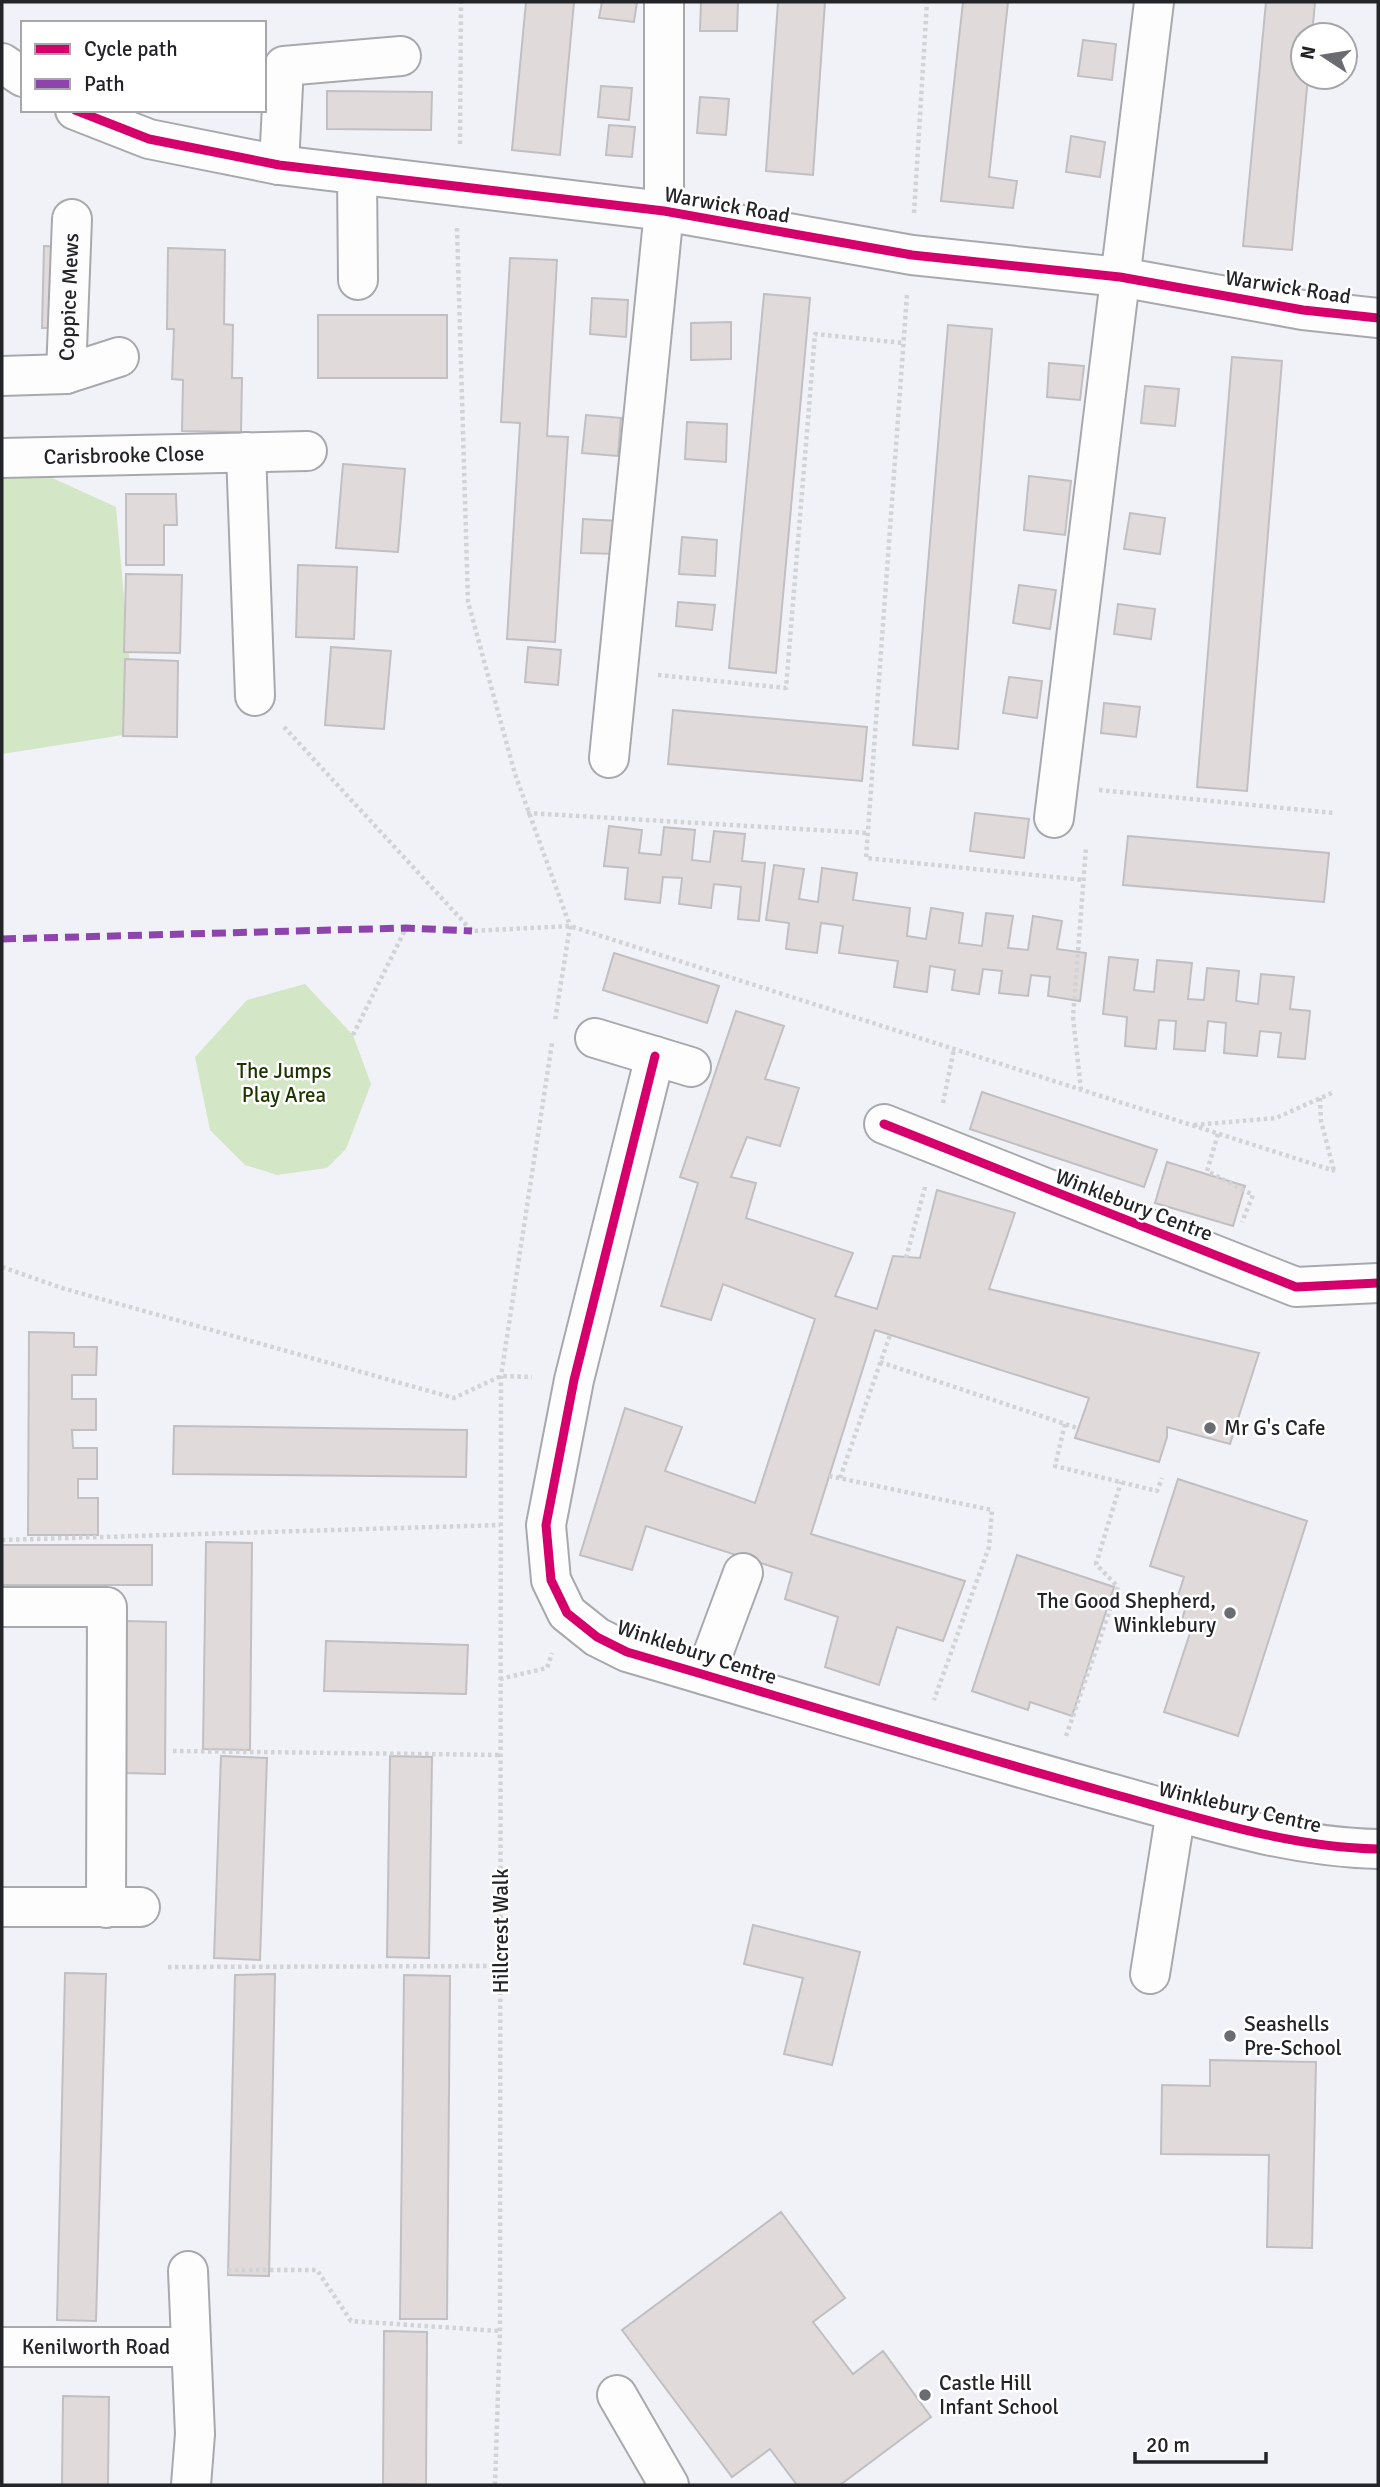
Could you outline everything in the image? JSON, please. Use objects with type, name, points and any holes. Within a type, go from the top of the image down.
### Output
[{"type":"street","name":"Warwick Road","points":[[610,758],[664,211],[664,2]]},
{"type":"street","points":[[1054,818],[1154,2]]},
{"type":"street","points":[[279,165],[284,66],[401,56]]},
{"type":"street","name":"Warwick Road","points":[[80,112],[149,139],[279,165],[664,211],[912,255],[1120,276],[1303,310],[1378,318]]},
{"type":"street","points":[[357,175],[358,280]]},
{"type":"street","name":"Coppice Mews","points":[[66,374],[72,219]]},
{"type":"street","name":"Coppice Mews","points":[[2,376],[66,374],[120,357]]},
{"type":"street","name":"Carisbrooke Close","points":[[2,458],[307,451]]},
{"type":"street","points":[[246,453],[255,696]]},
{"type":"street","points":[[596,1038],[691,1067]]},
{"type":"street","name":"Winklebury Centre","points":[[655,1056],[574,1381],[546,1525],[551,1580],[567,1613],[597,1637],[627,1651],[1053,1777],[1294,1841],[1343,1848],[1378,1849]]},
{"type":"street","name":"Winklebury Centre","points":[[884,1124],[1297,1287],[1378,1283]]},
{"type":"street","points":[[705,1675],[743,1573]]},
{"type":"street","points":[[2,1607],[107,1607],[123,1907],[2,1907]]},
{"type":"street","points":[[1150,1974],[1176,1811]]},
{"type":"street","name":"Kenilworth Road","points":[[188,2271],[195,2434],[191,2485]]},
{"type":"street","name":"Kenilworth Road","points":[[2,2347],[190,2347]]},
{"type":"street","points":[[617,2395],[668,2485]]},
{"type":"path","points":[[460,147],[461,2]]},
{"type":"path","points":[[928,2],[912,255],[903,343],[866,858],[1084,880]]},
{"type":"path","points":[[457,223],[468,602],[527,813],[570,926],[555,1022]]},
{"type":"path","points":[[654,674],[786,688],[815,334],[903,343]]},
{"type":"path","points":[[255,696],[472,931],[570,926],[1335,1171],[1321,1121],[1320,1098]]},
{"type":"path","points":[[1090,789],[1334,813]]},
{"type":"path","points":[[527,813],[868,833]]},
{"type":"path","points":[[1081,1090],[1073,1017],[1086,841]]},
{"type":"path","points":[[353,1035],[406,928]]},
{"type":"path","points":[[943,1107],[954,1049]]},
{"type":"path","points":[[1190,1125],[1276,1118],[1334,1093]]},
{"type":"path","points":[[1218,1134],[1207,1171],[1253,1195],[1238,1230]]},
{"type":"path","points":[[906,1258],[925,1187]]},
{"type":"path","points":[[2,1267],[62,1288],[454,1398],[501,1376],[574,1381]]},
{"type":"path","points":[[840,1478],[890,1335]]},
{"type":"path","points":[[880,1362],[1077,1428]]},
{"type":"path","points":[[1065,1424],[1055,1466],[1157,1491],[1162,1478]]},
{"type":"path","points":[[829,1476],[992,1510],[989,1547],[921,1737]]},
{"type":"path","points":[[1053,1777],[1118,1587],[1096,1564],[1121,1482]]},
{"type":"path","points":[[2,1540],[500,1525]]},
{"type":"path","points":[[500,1679],[547,1668],[567,1613]]},
{"type":"path","points":[[173,1751],[501,1755]]},
{"type":"path","points":[[168,1967],[501,1966]]},
{"type":"path","points":[[188,2271],[317,2270],[351,2321],[500,2331]]},
{"type":"green space","points":[[2,455],[116,507],[136,733],[2,754]]},
{"type":"green space","name":"The Jumps Play Area","points":[[305,984],[353,1035],[371,1084],[346,1149],[327,1168],[277,1175],[245,1165],[210,1130],[195,1057],[247,1000]]},
{"type":"building","points":[[526,2],[574,2],[560,155],[512,150]]},
{"type":"building","points":[[602,2],[637,2],[634,22],[599,18]]},
{"type":"building","points":[[701,2],[738,2],[737,31],[700,31]]},
{"type":"building","points":[[778,2],[825,2],[813,175],[766,171]]},
{"type":"building","points":[[963,2],[1008,2],[989,177],[1017,181],[1013,208],[941,201]]},
{"type":"building","points":[[1266,2],[1315,2],[1313,21],[1289,21],[1289,91],[1307,91],[1292,250],[1243,246]]},
{"type":"building","points":[[1083,40],[1116,44],[1112,80],[1078,76]]},
{"type":"building","points":[[601,86],[632,88],[629,120],[598,117]]},
{"type":"building","points":[[327,91],[432,92],[431,130],[327,129]]},
{"type":"building","points":[[700,97],[729,99],[726,135],[697,133]]},
{"type":"building","points":[[609,125],[635,127],[632,157],[606,155]]},
{"type":"building","points":[[1071,136],[1105,142],[1100,177],[1066,172]]},
{"type":"building","points":[[44,246],[76,247],[75,328],[42,328]]},
{"type":"building","points":[[168,248],[225,250],[224,324],[233,325],[232,378],[242,378],[241,432],[182,431],[183,380],[172,379],[174,329],[167,329]]},
{"type":"building","points":[[510,258],[557,260],[547,436],[568,437],[555,642],[507,639],[520,423],[501,422]]},
{"type":"building","points":[[764,294],[810,298],[776,673],[729,668]]},
{"type":"building","points":[[592,298],[628,300],[626,337],[590,334]]},
{"type":"building","points":[[318,315],[447,315],[447,378],[318,378]]},
{"type":"building","points":[[731,322],[731,359],[691,360],[691,323]]},
{"type":"building","points":[[948,325],[992,329],[958,749],[913,745]]},
{"type":"building","points":[[1232,357],[1282,361],[1247,791],[1197,787]]},
{"type":"building","points":[[1049,363],[1084,366],[1080,400],[1047,397]]},
{"type":"building","points":[[1145,386],[1179,389],[1175,426],[1141,423]]},
{"type":"building","points":[[586,415],[621,418],[618,456],[582,453]]},
{"type":"building","points":[[687,422],[727,424],[726,462],[685,459]]},
{"type":"building","points":[[343,464],[405,469],[398,552],[336,548]]},
{"type":"building","points":[[1029,476],[1071,481],[1065,535],[1024,530]]},
{"type":"building","points":[[126,494],[176,494],[177,525],[164,525],[164,565],[126,565]]},
{"type":"building","points":[[1130,513],[1165,518],[1160,554],[1124,549]]},
{"type":"building","points":[[583,519],[619,521],[618,554],[581,553]]},
{"type":"building","points":[[682,537],[717,540],[715,576],[679,574]]},
{"type":"building","points":[[298,565],[357,567],[354,639],[296,637]]},
{"type":"building","points":[[126,574],[182,575],[180,653],[124,652]]},
{"type":"building","points":[[1019,585],[1056,590],[1050,629],[1013,623]]},
{"type":"building","points":[[678,602],[715,605],[712,630],[676,626]]},
{"type":"building","points":[[1118,604],[1155,609],[1151,639],[1114,634]]},
{"type":"building","points":[[331,647],[391,651],[384,729],[325,725]]},
{"type":"building","points":[[528,647],[561,650],[558,685],[525,682]]},
{"type":"building","points":[[125,659],[178,661],[177,737],[123,736]]},
{"type":"building","points":[[1009,677],[1042,681],[1037,718],[1003,713]]},
{"type":"building","points":[[1104,703],[1140,707],[1136,737],[1101,733]]},
{"type":"building","points":[[673,710],[867,727],[862,781],[668,764]]},
{"type":"building","points":[[975,813],[1029,819],[1024,858],[970,851]]},
{"type":"building","points":[[609,826],[642,830],[639,853],[661,855],[664,827],[695,830],[692,860],[710,862],[714,831],[745,834],[742,861],[765,863],[759,921],[738,919],[741,887],[714,884],[711,908],[679,904],[682,878],[663,877],[660,903],[625,899],[628,868],[604,866]]},
{"type":"building","points":[[1128,836],[1329,853],[1324,902],[1123,885]]},
{"type":"building","points":[[774,865],[804,869],[799,899],[818,902],[822,868],[857,873],[853,900],[910,908],[907,936],[926,939],[931,908],[963,913],[959,943],[982,946],[986,913],[1013,916],[1008,948],[1028,950],[1033,916],[1062,921],[1057,949],[1086,953],[1080,1001],[1048,996],[1050,977],[1031,975],[1028,996],[999,993],[1002,971],[983,969],[979,994],[952,990],[955,970],[930,966],[927,992],[894,987],[898,961],[839,953],[843,926],[821,923],[817,953],[786,949],[789,923],[766,920]]},
{"type":"building","points":[[614,953],[719,986],[707,1023],[603,990]]},
{"type":"building","points":[[1109,957],[1138,960],[1134,990],[1154,992],[1157,960],[1192,963],[1188,999],[1204,1000],[1207,968],[1239,971],[1236,1001],[1258,1004],[1261,974],[1294,977],[1290,1009],[1310,1011],[1305,1059],[1278,1057],[1281,1033],[1260,1031],[1257,1056],[1224,1053],[1226,1023],[1208,1021],[1205,1051],[1174,1049],[1176,1021],[1159,1020],[1156,1049],[1125,1046],[1127,1017],[1103,1014]]},
{"type":"building","points":[[736,1011],[784,1026],[765,1079],[799,1088],[780,1146],[747,1137],[731,1177],[756,1183],[746,1218],[853,1253],[835,1296],[877,1309],[893,1256],[920,1258],[937,1190],[1015,1213],[989,1289],[1259,1353],[1230,1444],[1167,1427],[1167,1437],[1159,1462],[1075,1438],[1089,1398],[875,1330],[811,1534],[965,1581],[943,1641],[897,1627],[879,1685],[825,1667],[838,1617],[785,1599],[792,1573],[646,1526],[632,1570],[580,1555],[625,1408],[682,1427],[665,1471],[755,1503],[815,1319],[723,1284],[711,1320],[661,1306],[698,1183],[680,1177]]},
{"type":"building","points":[[982,1092],[1157,1150],[1144,1187],[970,1129]]},
{"type":"building","points":[[1167,1162],[1245,1186],[1233,1226],[1155,1203]]},
{"type":"building","points":[[29,1332],[74,1333],[74,1347],[97,1347],[96,1375],[72,1375],[72,1399],[96,1399],[96,1430],[72,1430],[73,1448],[97,1448],[97,1479],[78,1479],[78,1498],[98,1498],[98,1535],[28,1535]]},
{"type":"building","points":[[174,1426],[467,1430],[466,1477],[173,1474]]},
{"type":"building","name":"The Good Shepherd, Winklebury","points":[[1178,1479],[1307,1521],[1238,1736],[1164,1712],[1191,1630],[1180,1626],[1188,1600],[1178,1596],[1184,1577],[1150,1566]]},
{"type":"building","points":[[206,1542],[252,1543],[250,1750],[203,1749]]},
{"type":"building","points":[[2,1545],[152,1545],[152,1585],[2,1585]]},
{"type":"building","points":[[1017,1555],[1114,1587],[1072,1716],[1030,1702],[1028,1710],[972,1691]]},
{"type":"building","points":[[124,1621],[166,1622],[165,1774],[124,1773]]},
{"type":"building","points":[[326,1641],[468,1645],[466,1694],[324,1691]]},
{"type":"building","points":[[221,1756],[267,1758],[260,1960],[214,1958]]},
{"type":"building","points":[[390,1756],[432,1757],[429,1958],[387,1957]]},
{"type":"building","points":[[753,1925],[860,1952],[832,2065],[784,2054],[803,1978],[744,1964]]},
{"type":"building","points":[[65,1973],[106,1974],[96,2321],[57,2320]]},
{"type":"building","points":[[275,1974],[269,2276],[228,2275],[235,1975]]},
{"type":"building","points":[[404,1975],[450,1976],[447,2319],[400,2319]]},
{"type":"building","points":[[1210,2060],[1316,2062],[1312,2248],[1267,2247],[1269,2155],[1161,2154],[1162,2085],[1210,2086]]},
{"type":"building","points":[[781,2212],[845,2298],[813,2322],[853,2374],[883,2351],[931,2417],[840,2485],[797,2485],[770,2449],[732,2477],[622,2330]]},
{"type":"building","points":[[384,2331],[427,2332],[426,2485],[383,2484]]},
{"type":"building","points":[[63,2396],[109,2397],[108,2485],[62,2485]]},
{"type":"marked path","points":[[2,939],[406,928],[472,931]]},
{"type":"cycle path","points":[[80,112],[149,139],[279,165],[664,211],[912,255],[1120,277],[1303,310],[1378,318]]},
{"type":"cycle path","points":[[655,1056],[574,1380],[546,1525],[551,1580],[567,1613],[597,1637],[627,1652],[981,1756],[1237,1828],[1307,1842],[1378,1849]]},
{"type":"cycle path","points":[[884,1124],[1296,1287],[1378,1283]]},
{"type":"place","name":"Mr G's Cafe","points":[[1210,1428]]},
{"type":"place","name":"The Good Shepherd, Winklebury","points":[[1230,1613]]},
{"type":"place","name":"Seashells Pre-School","points":[[1230,2036]]},
{"type":"place","name":"Castle Hill Infant School","points":[[925,2395]]}]
